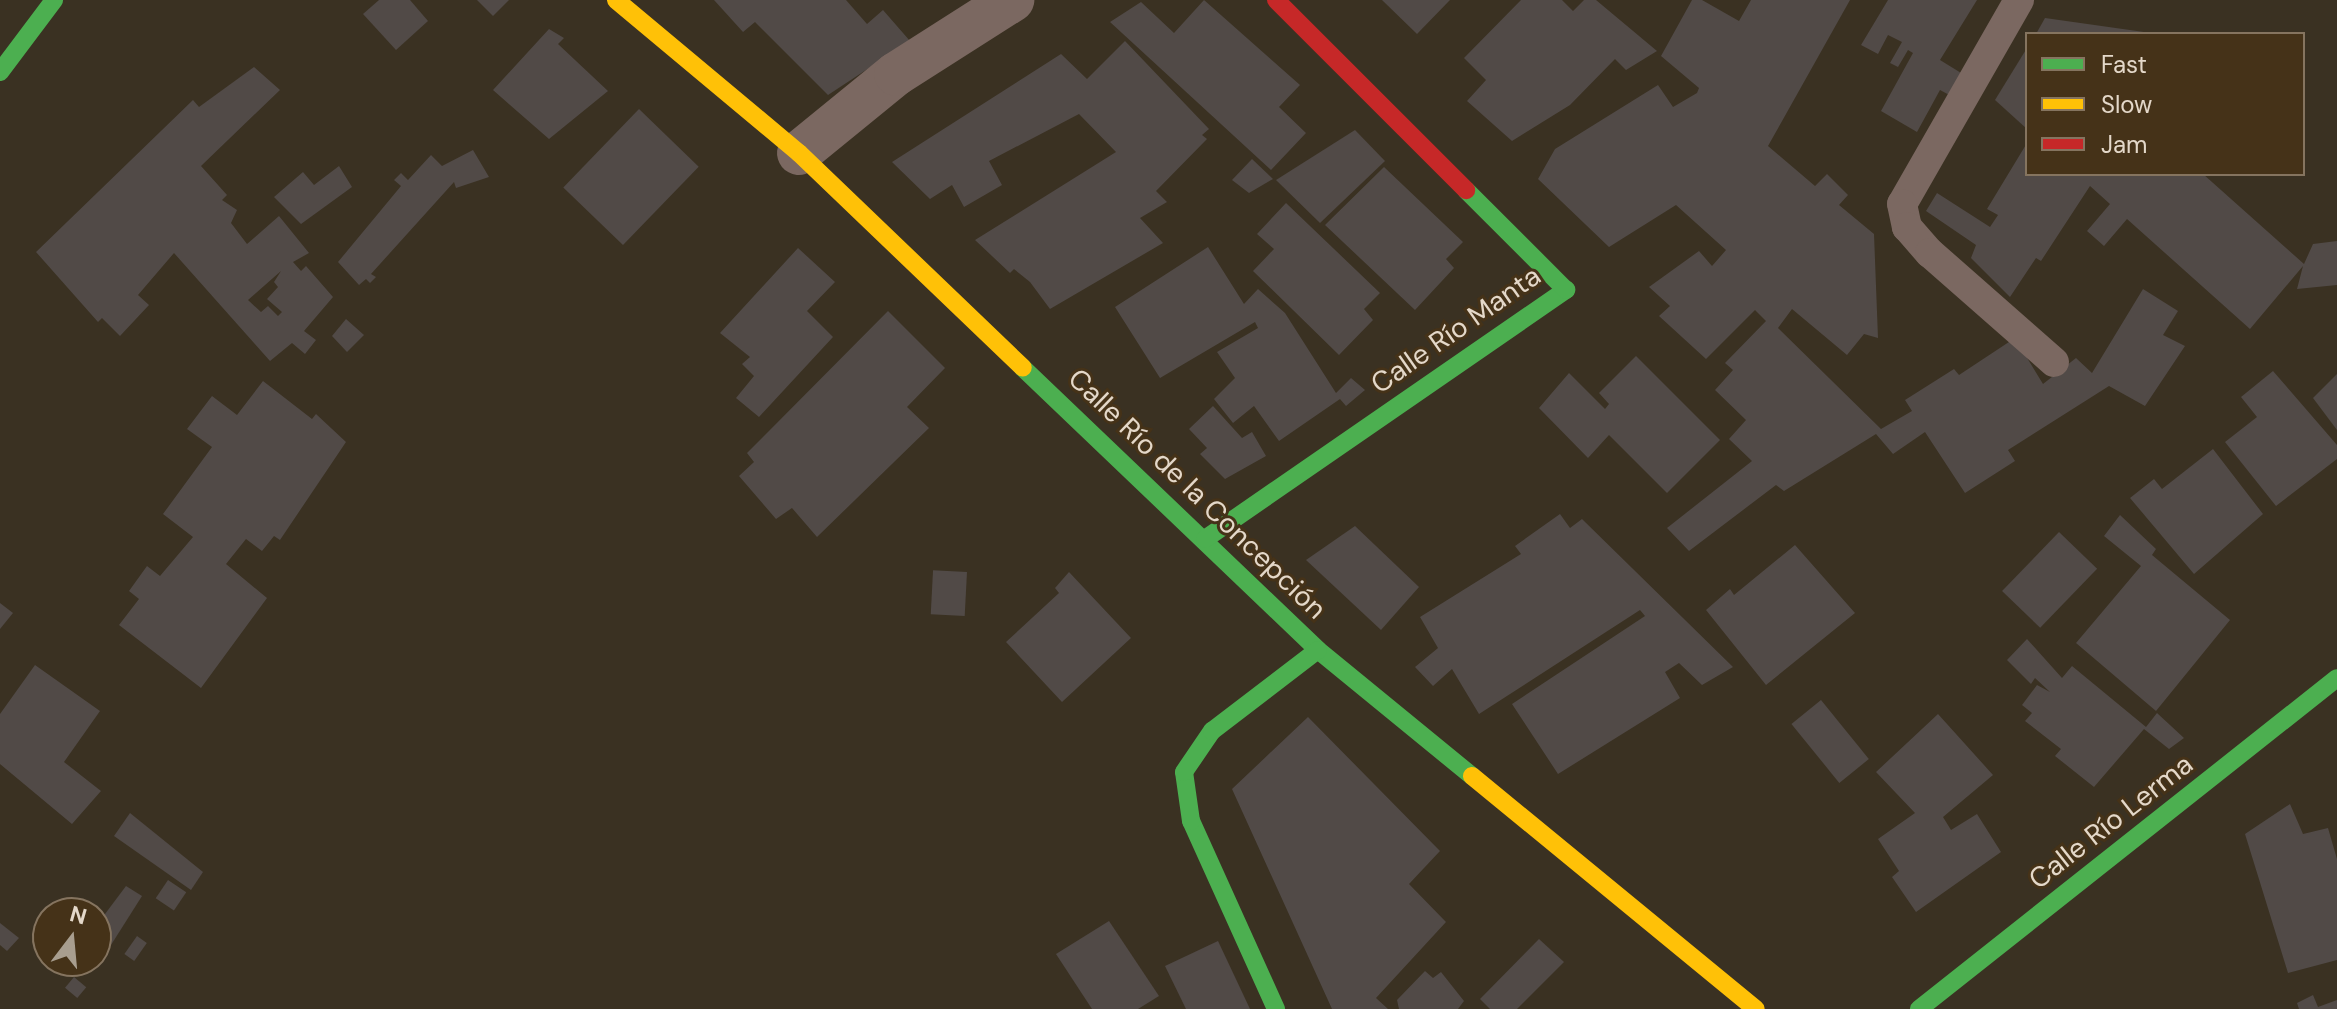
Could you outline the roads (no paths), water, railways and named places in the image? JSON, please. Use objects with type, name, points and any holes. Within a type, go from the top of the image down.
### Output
[{"type":"street","points":[[0,72],[54,0]]},
{"type":"street","name":"Calle Río de la Concepción","points":[[616,0],[799,153],[1318,650],[1756,1009]]},
{"type":"street","points":[[799,153],[896,74],[1012,0]]},
{"type":"street","name":"Calle Río Manta","points":[[1205,539],[1566,290],[1276,0]]},
{"type":"street","points":[[1276,1009],[1191,821],[1184,772],[1212,731],[1318,650]]},
{"type":"street","name":"Calle Río Lerma","points":[[1919,1009],[2337,678]]},
{"type":"lane","points":[[2019,0],[1902,204],[1907,227],[1930,253],[2054,362]]}]
